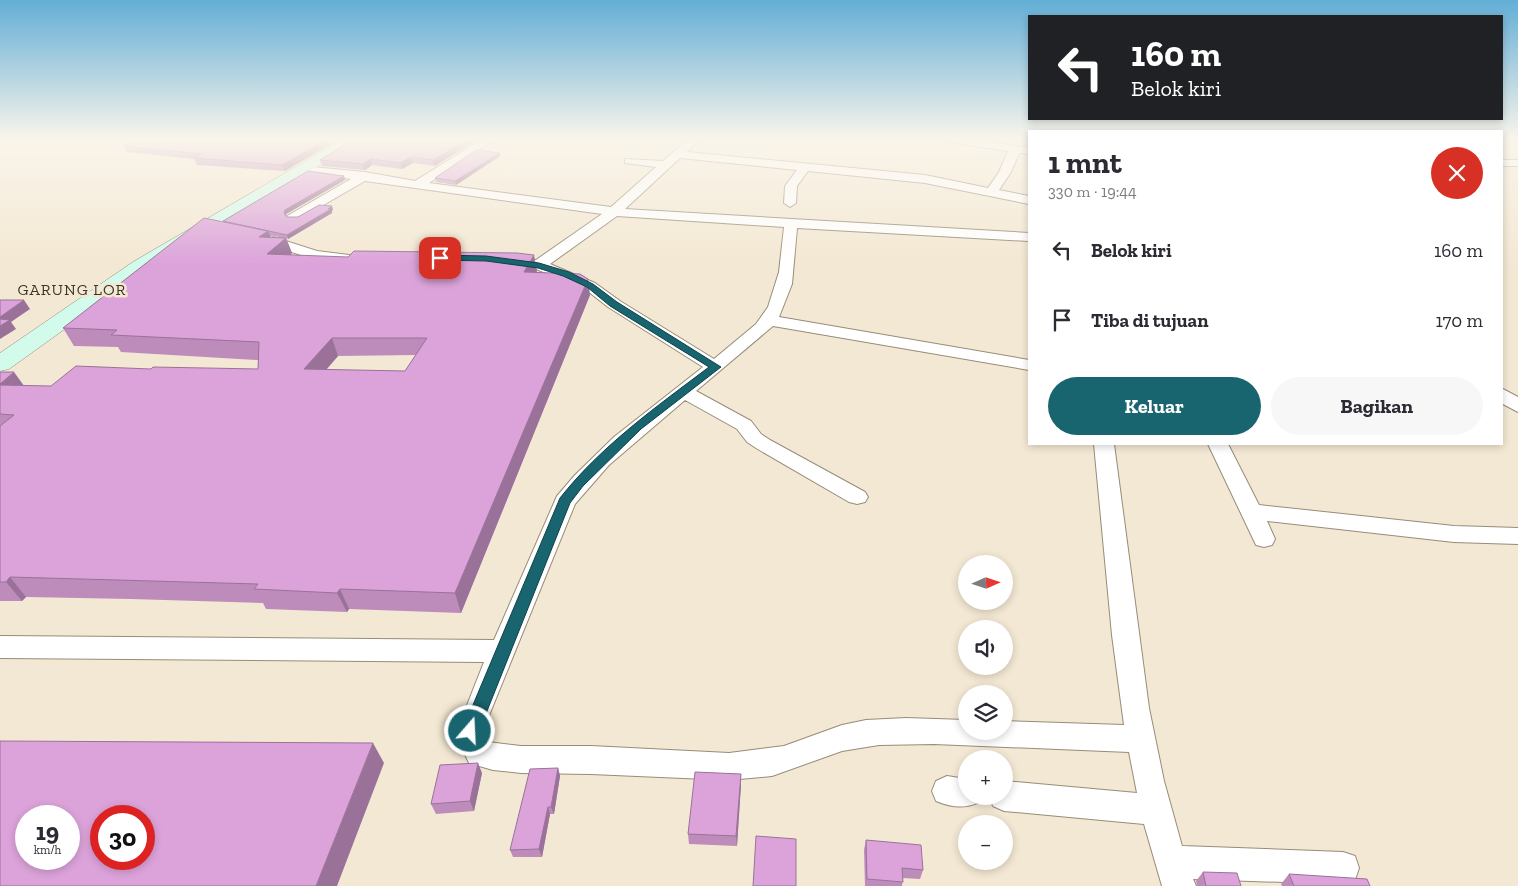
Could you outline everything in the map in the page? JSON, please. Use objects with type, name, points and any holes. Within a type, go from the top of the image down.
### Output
[{"type":"main road","points":[[0,364],[117,281],[285,181]]},
{"type":"street","points":[[294,216],[356,181]]},
{"type":"street","points":[[400,181],[546,204],[665,216],[790,213],[1028,237]]},
{"type":"street","points":[[418,184],[422,181]]},
{"type":"street","points":[[539,265],[615,211],[649,181]]},
{"type":"street","points":[[794,181],[791,186],[786,276],[780,299],[769,320],[716,367],[637,426],[578,483],[565,501],[470,731],[478,753],[494,757],[720,766],[771,763],[800,754],[831,741],[864,733],[950,732],[1141,739]]},
{"type":"street","points":[[937,181],[1028,200]]},
{"type":"street","points":[[991,192],[998,181]]},
{"type":"street","points":[[655,229],[665,216]]},
{"type":"street","points":[[206,227],[234,231]]},
{"type":"street","points":[[251,235],[315,255],[367,259]]},
{"type":"street","points":[[494,260],[539,265],[590,286],[614,304],[716,367]]},
{"type":"street","points":[[769,320],[1028,365]]},
{"type":"street","points":[[683,392],[744,425],[758,441],[857,497]]},
{"type":"street","points":[[1503,395],[1518,406]]},
{"type":"street","points":[[1104,445],[1112,493],[1127,654],[1141,739],[1157,810],[1175,874],[1343,868]]},
{"type":"street","points":[[1218,445],[1264,539]]},
{"type":"street","points":[[1251,512],[1454,534],[1518,536]]},
{"type":"street","points":[[0,647],[503,651]]},
{"type":"street","points":[[1013,797],[1157,810]]},
{"type":"building","points":[[290,181],[335,181],[285,210],[284,213],[287,217],[298,217],[319,205],[332,206],[328,209],[331,209],[287,235],[223,221]]},
{"type":"building","points":[[204,218],[268,231],[259,237],[286,238],[267,254],[348,257],[354,251],[517,253],[534,255],[524,272],[580,274],[588,279],[455,593],[340,589],[337,593],[254,589],[258,584],[10,577],[6,582],[0,582],[0,426],[14,415],[0,414],[0,385],[51,386],[76,366],[151,369],[153,367],[258,369],[259,342],[111,335],[117,330],[63,328]],"holes":[[[332,338],[427,338],[405,371],[304,369]]]},
{"type":"building","points":[[0,300],[24,300],[0,317]]},
{"type":"building","points":[[0,319],[10,320],[0,326]]},
{"type":"building","points":[[0,372],[14,372],[0,384]]},
{"type":"building","points":[[0,741],[373,743],[316,886],[0,886]]},
{"type":"building","points":[[478,763],[470,801],[431,804],[440,765]]},
{"type":"building","points":[[558,768],[551,807],[548,807],[539,849],[510,850],[530,769]]},
{"type":"building","points":[[695,772],[741,774],[736,836],[688,834]]},
{"type":"building","points":[[756,836],[796,839],[796,886],[753,886]]},
{"type":"building","points":[[866,840],[921,845],[923,870],[902,868],[903,882],[867,879]]},
{"type":"building","points":[[1203,872],[1237,873],[1241,886],[1206,886]]},
{"type":"building","points":[[1289,874],[1367,879],[1370,886],[1294,886]]},
{"type":"district","name":"GARUNG LOR","points":[[72,289]]},
{"type":"route","points":[[440,258],[486,259],[539,265],[566,274],[590,286],[614,304],[716,367],[637,426],[578,483],[565,501],[470,731]]}]
